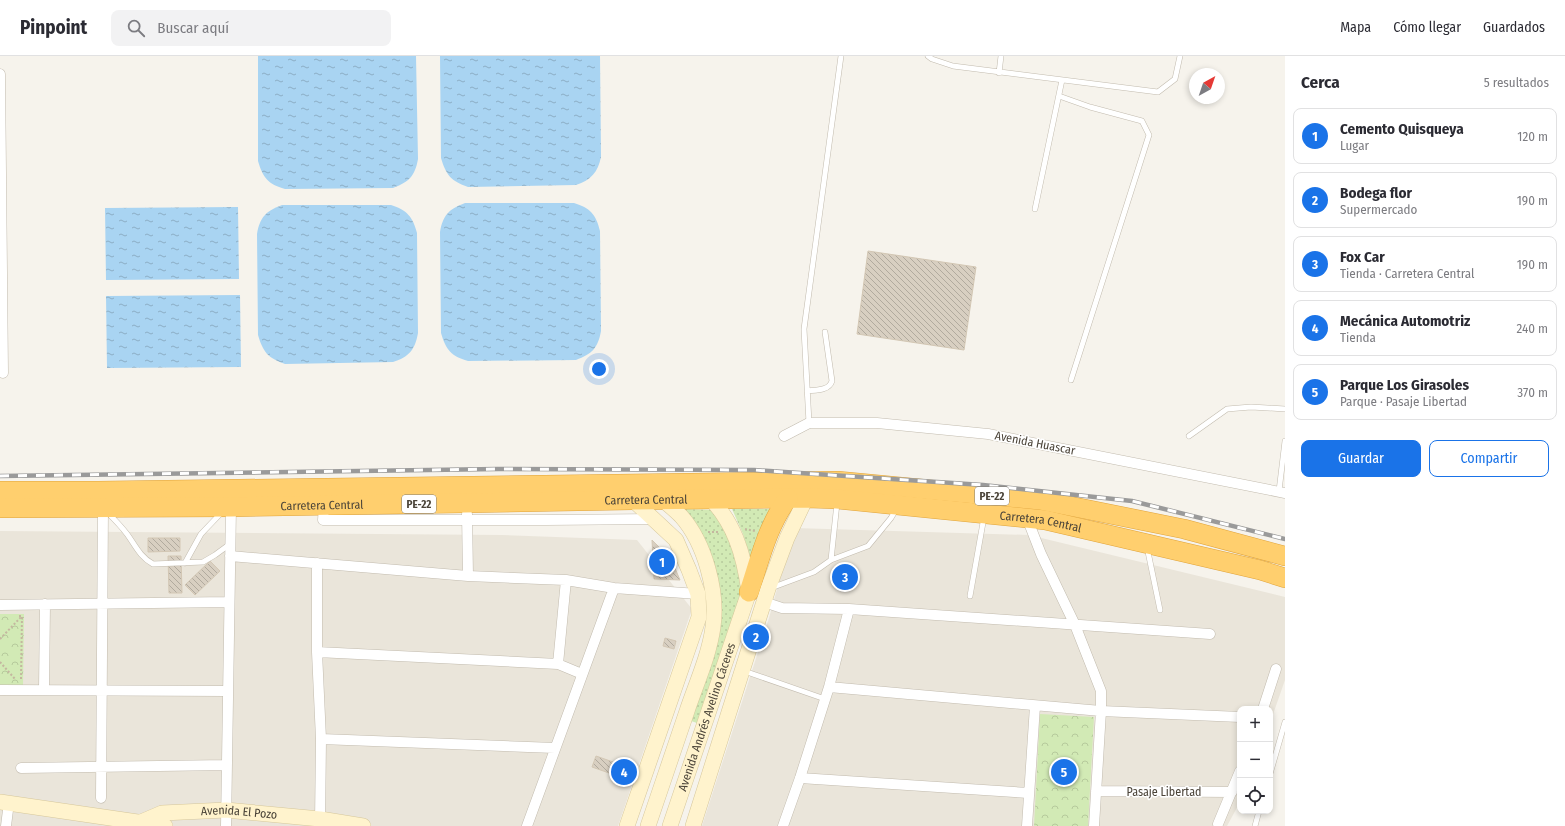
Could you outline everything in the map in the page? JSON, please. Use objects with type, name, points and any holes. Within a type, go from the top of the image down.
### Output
[{"type":"highway","name":"Carretera Central","points":[[0,508],[324,506],[467,511],[526,493],[694,482],[838,481],[1040,500],[1184,529],[1285,556]]},
{"type":"highway","name":"Carretera Central","points":[[0,490],[526,493],[633,500],[837,499],[1044,520],[1285,578]]},
{"type":"highway","points":[[760,594],[768,533],[777,514],[797,498]]},
{"type":"street","points":[[0,74],[3,373]]},
{"type":"street","name":"Avenida Huascar","points":[[784,436],[809,423],[877,423],[988,434],[1282,492]]},
{"type":"street","name":"Avenida Andrés Avelino Cáceres","points":[[670,826],[701,732],[760,594],[746,566],[739,543],[727,520],[712,499],[694,482]]},
{"type":"street","points":[[627,826],[699,617],[698,594],[676,540],[633,500]]},
{"type":"street","name":"Avenida Andrés Avelino Cáceres","points":[[648,826],[705,657],[713,627],[714,599],[711,580],[704,558],[693,533],[681,517],[663,500]]},
{"type":"street","points":[[226,826],[230,556],[228,507]]},
{"type":"street","points":[[101,798],[102,508]]},
{"type":"street","points":[[468,576],[467,511],[655,519]]},
{"type":"street","points":[[1027,518],[1041,554],[1075,624],[1101,691],[1094,826]]},
{"type":"street","points":[[230,556],[468,576],[566,580],[614,588],[698,594]]},
{"type":"street","points":[[317,563],[317,652],[321,739],[320,822]]},
{"type":"street","points":[[558,664],[566,580]]},
{"type":"street","points":[[527,826],[614,588]]},
{"type":"street","points":[[675,809],[695,821],[743,671],[760,594],[782,608],[849,609],[1210,634]]},
{"type":"street","points":[[0,605],[229,602]]},
{"type":"street","points":[[44,690],[45,604]]},
{"type":"street","points":[[783,826],[829,687],[849,609]]},
{"type":"street","points":[[692,637],[705,657]]},
{"type":"street","points":[[317,652],[558,664],[582,674]]},
{"type":"street","points":[[1264,706],[1276,669]]},
{"type":"street","points":[[829,687],[1101,711],[1237,717]]},
{"type":"street","points":[[0,690],[21,688],[44,690],[228,691]]},
{"type":"street","points":[[1027,826],[1035,706]]},
{"type":"street","points":[[681,728],[688,725],[695,727],[701,732]]},
{"type":"street","points":[[321,739],[555,748]]},
{"type":"street","points":[[21,768],[227,765]]},
{"type":"street","points":[[800,778],[1029,793]]},
{"type":"street","points":[[1218,824],[1237,778]]},
{"type":"street","points":[[636,798],[661,786]]},
{"type":"street","name":"Pasaje Libertad","points":[[1096,791],[1232,792]]},
{"type":"street","points":[[6,826],[4,802],[104,821],[141,822],[165,826]]},
{"type":"street","name":"Avenida El Pozo","points":[[141,822],[162,813],[226,810],[363,826]]},
{"type":"lane","points":[[809,423],[804,329],[841,56]]},
{"type":"lane","points":[[928,56],[932,59],[953,66],[1158,92],[1175,79],[1180,56]]},
{"type":"lane","points":[[998,72],[1001,56]]},
{"type":"lane","points":[[1035,210],[1062,80]]},
{"type":"lane","points":[[1059,96],[1090,107],[1142,121],[1149,135],[1070,380]]},
{"type":"lane","points":[[807,392],[827,388],[831,385],[832,381],[825,332]]},
{"type":"lane","points":[[1189,436],[1227,409],[1251,407],[1285,409]]},
{"type":"lane","points":[[1282,492],[1285,441]]},
{"type":"lane","points":[[831,560],[837,499]]},
{"type":"lane","points":[[760,594],[814,572],[831,560],[868,546],[891,518],[899,505]]},
{"type":"lane","points":[[185,563],[201,534],[228,507]]},
{"type":"lane","points":[[102,508],[118,523],[137,550],[147,561],[153,564],[203,562],[230,544]]},
{"type":"lane","points":[[970,596],[985,514]]},
{"type":"lane","points":[[1146,544],[1160,610]]},
{"type":"lane","points":[[743,671],[825,698]]},
{"type":"lane","points":[[1273,764],[1285,722]]},
{"type":"lane","points":[[1254,826],[1258,814]]},
{"type":"path","points":[[21,605],[21,688]]},
{"type":"path","points":[[14,616],[22,616]]},
{"type":"path","points":[[0,639],[22,616]]},
{"type":"path","points":[[0,662],[21,688]]},
{"type":"shaded area","points":[[794,528],[1029,535],[1285,597],[1285,680],[1273,714],[1273,706],[1237,706],[1237,808],[1227,826],[702,826],[769,618]]},
{"type":"shaded area","points":[[0,531],[502,535],[637,540],[692,609],[618,826],[0,826]]},
{"type":"green space","points":[[684,509],[713,510],[737,548],[742,597],[697,723],[691,721],[720,613]]},
{"type":"green space","points":[[732,509],[772,509],[752,564],[743,534]]},
{"type":"green space","points":[[0,614],[24,614],[23,687],[0,686]]},
{"type":"green space","points":[[1040,714],[1094,717],[1088,826],[1034,826]]},
{"type":"water","points":[[258,56],[416,56],[418,159],[415,170],[410,178],[393,188],[285,189],[274,185],[267,180],[258,161]]},
{"type":"water","points":[[440,56],[600,56],[601,157],[598,167],[593,175],[586,181],[576,185],[468,187],[453,180],[447,173],[441,158]]},
{"type":"water","points":[[465,203],[574,203],[592,212],[600,231],[601,331],[596,346],[590,353],[576,360],[468,361],[457,357],[450,352],[441,333],[440,232],[443,221],[448,213]]},
{"type":"water","points":[[282,205],[391,205],[401,209],[411,218],[417,233],[418,333],[413,348],[407,355],[393,362],[285,364],[267,354],[258,335],[257,234],[260,223],[265,215]]},
{"type":"water","points":[[238,207],[239,279],[106,280],[105,208]]},
{"type":"water","points":[[240,295],[241,367],[107,368],[106,296]]},
{"type":"building","points":[[868,251],[976,267],[964,350],[857,334]]},
{"type":"building","points":[[148,538],[180,538],[180,551],[148,552]]},
{"type":"building","points":[[652,540],[669,557],[680,580],[654,579]]},
{"type":"building","points":[[168,556],[181,556],[182,593],[169,593]]},
{"type":"building","points":[[210,561],[220,571],[195,595],[185,585]]},
{"type":"building","points":[[665,638],[676,641],[674,649],[663,646]]},
{"type":"building","points":[[596,756],[633,769],[629,780],[592,767]]},
{"type":"railway","points":[[0,476],[498,469],[754,470],[983,485],[1132,501],[1285,539]]},
{"type":"place","name":"Cemento Quisqueya","points":[[662,562]]},
{"type":"place","name":"Fox Car","points":[[845,577]]},
{"type":"place","name":"Bodega flor","points":[[756,637]]},
{"type":"place","name":"Mecánica Automotriz","points":[[624,772]]},
{"type":"place","name":"Parque Los Girasoles","points":[[1064,772]]}]
